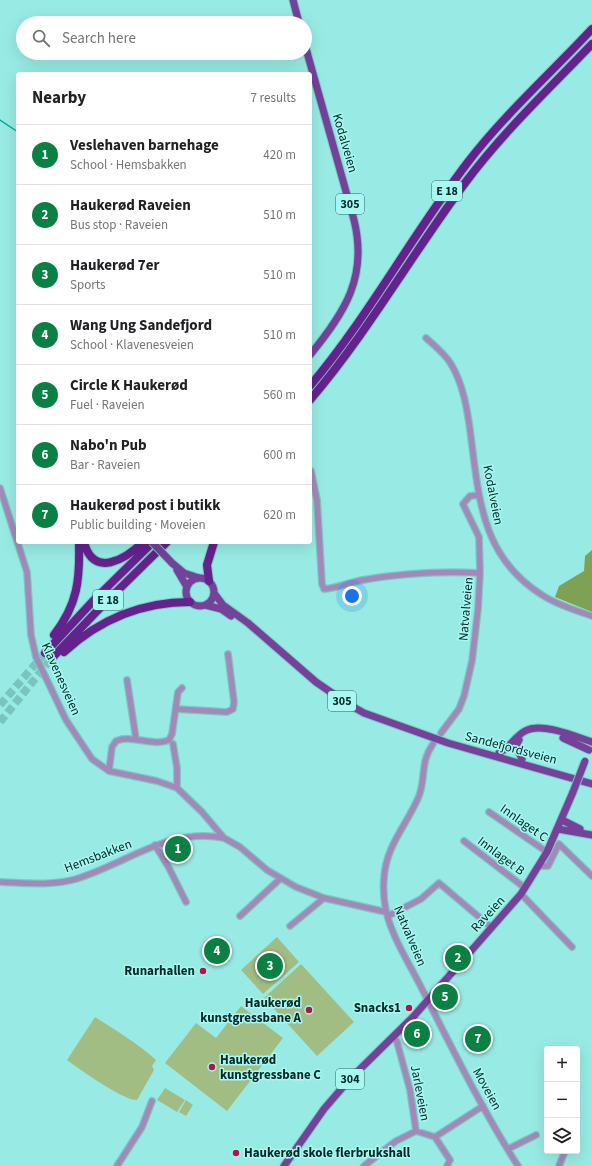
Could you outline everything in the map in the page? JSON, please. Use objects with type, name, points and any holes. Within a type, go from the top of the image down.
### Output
[{"type":"highway","name":"E 18","points":[[312,383],[354,328],[440,200],[476,152],[514,108],[592,29]]},
{"type":"highway","name":"E 18","points":[[312,398],[362,334],[450,205],[489,152],[521,116],[592,44]]},
{"type":"highway","points":[[312,404],[326,388],[328,379]]},
{"type":"highway","name":"E 18","points":[[79,544],[78,584],[74,600],[67,617],[43,651],[151,544]]},
{"type":"highway","points":[[85,544],[88,552],[94,559],[111,563],[129,555],[141,544]]},
{"type":"highway","name":"E 18","points":[[165,544],[101,607],[53,660],[82,637],[112,618],[141,608],[190,602]]},
{"type":"highway","points":[[209,581],[207,565],[213,544]]},
{"type":"main road","points":[[293,0],[297,16]]},
{"type":"main road","name":"Kodalveien","points":[[309,60],[354,220],[359,247],[357,272],[349,300],[338,319],[312,352]]},
{"type":"main road","points":[[155,544],[172,563],[184,573],[209,581]]},
{"type":"main road","points":[[172,563],[187,587]]},
{"type":"main road","points":[[190,602],[186,593],[187,587],[193,580],[200,578]]},
{"type":"main road","name":"305","points":[[209,581],[214,593]]},
{"type":"main road","points":[[205,605],[211,600],[214,593]]},
{"type":"main road","name":"Sandefjordsveien","points":[[214,593],[223,604],[248,623],[316,682],[348,704],[383,721],[425,735],[592,784]]},
{"type":"main road","name":"305","points":[[190,602],[197,606],[205,605]]},
{"type":"main road","name":"Sandefjordsveien","points":[[205,605],[221,609],[273,644]]},
{"type":"main road","points":[[499,753],[509,748],[525,731],[539,727],[591,745]]},
{"type":"main road","points":[[522,759],[516,746],[518,741],[525,735],[537,731],[591,745]]},
{"type":"main road","name":"Sandefjordsveien","points":[[425,735],[522,759],[592,779]]},
{"type":"main road","name":"Raveien","points":[[284,1166],[304,1135],[349,1080],[394,1037],[492,928],[523,891],[548,852],[591,745]]},
{"type":"main road","points":[[562,820],[578,828],[592,832]]},
{"type":"main road","points":[[558,829],[592,835]]},
{"type":"street","name":"Kodalveien","points":[[426,338],[445,356],[460,382],[467,412],[484,521],[491,539],[502,558],[516,575],[543,596],[592,616]]},
{"type":"street","points":[[312,476],[317,500],[322,584],[324,589],[360,580],[401,574],[448,571],[480,573]]},
{"type":"street","name":"Klavenesveien","points":[[0,488],[16,538]]},
{"type":"street","name":"Natvalveien","points":[[441,733],[458,710],[464,696],[475,641],[480,573],[479,537],[463,504],[470,496],[479,495]]},
{"type":"street","name":"Klavenesveien","points":[[18,544],[27,572],[31,635],[36,657],[68,723],[92,759],[109,771],[157,781],[177,788],[202,812],[224,838],[240,847],[267,870],[296,887],[324,898],[387,914]]},
{"type":"street","points":[[176,709],[227,712],[233,709],[234,702],[228,654]]},
{"type":"street","points":[[127,680],[136,739]]},
{"type":"street","points":[[109,771],[114,742],[123,739],[161,742],[169,740],[172,734],[178,692],[182,688]]},
{"type":"street","points":[[173,744],[177,768],[177,788]]},
{"type":"street","name":"Natvalveien","points":[[427,1001],[406,960],[387,914],[384,880],[389,856],[398,832],[422,788],[423,762],[432,744]]},
{"type":"street","name":"Innlaget C","points":[[489,812],[548,852]]},
{"type":"street","name":"Hemsbakken","points":[[0,882],[48,883],[69,881],[167,840],[190,836],[212,836],[224,838]]},
{"type":"street","name":"Innlaget B","points":[[464,841],[523,891]]},
{"type":"street","name":"Raveien","points":[[540,866],[548,866],[559,844],[592,876]]},
{"type":"street","points":[[155,845],[169,868],[186,902]]},
{"type":"street","points":[[240,916],[281,878]]},
{"type":"street","points":[[387,914],[421,898],[439,883],[492,928]]},
{"type":"street","name":"Raveien","points":[[523,891],[572,947]]},
{"type":"street","points":[[290,926],[324,898]]},
{"type":"street","name":"Moveien","points":[[427,1001],[483,1106],[518,1166]]},
{"type":"street","name":"Jarleveien","points":[[394,1037],[398,1042],[410,1090],[416,1131]]},
{"type":"street","points":[[117,1166],[142,1127],[152,1101]]},
{"type":"street","points":[[453,1166],[435,1137],[483,1106]]},
{"type":"street","name":"Jarleveien","points":[[364,1166],[396,1141],[416,1131],[435,1137]]},
{"type":"street","points":[[508,1149],[536,1135]]},
{"type":"street","points":[[559,1166],[564,1154]]},
{"type":"street","points":[[447,1166],[450,1160]]},
{"type":"green space","points":[[592,550],[592,612],[555,597],[559,586],[584,571],[585,556]]},
{"type":"green space","points":[[277,937],[299,962],[263,994],[241,970]]},
{"type":"green space","name":"Haukerød kunstgressbane A","points":[[301,964],[354,1022],[317,1056],[264,998]]},
{"type":"green space","name":"Haukerød kunstgressbane C","points":[[241,1006],[283,1038],[227,1111],[165,1063],[196,1023],[216,1038]]},
{"type":"green space","points":[[95,1017],[119,1032],[156,1060],[152,1066],[154,1070],[137,1100],[131,1099],[112,1090],[67,1060]]},
{"type":"green space","points":[[165,1088],[185,1100],[177,1112],[157,1100]]},
{"type":"green space","points":[[186,1100],[193,1105],[186,1116],[179,1112]]},
{"type":"waterway","points":[[0,120],[16,131]]},
{"type":"tunnel","points":[[0,705],[45,653]]},
{"type":"tunnel","points":[[0,722],[51,659]]},
{"type":"place","name":"Veslehaven barnehage","points":[[178,849]]},
{"type":"place","name":"Wang Ung Sandefjord","points":[[217,951]]},
{"type":"place","name":"Haukerød Raveien","points":[[458,958]]},
{"type":"place","name":"Haukerød 7er","points":[[270,966]]},
{"type":"place","name":"Runarhallen","points":[[203,971]]},
{"type":"place","name":"Circle K Haukerød","points":[[445,997]]},
{"type":"place","name":"Snacks1","points":[[409,1008]]},
{"type":"place","name":"Haukerød kunstgressbane A","points":[[309,1010]]},
{"type":"place","name":"Nabo'n Pub","points":[[417,1034]]},
{"type":"place","name":"Haukerød post i butikk","points":[[478,1039]]},
{"type":"place","name":"Haukerød kunstgressbane C","points":[[212,1067]]},
{"type":"place","name":"Haukerød skole flerbrukshall","points":[[236,1153]]}]
